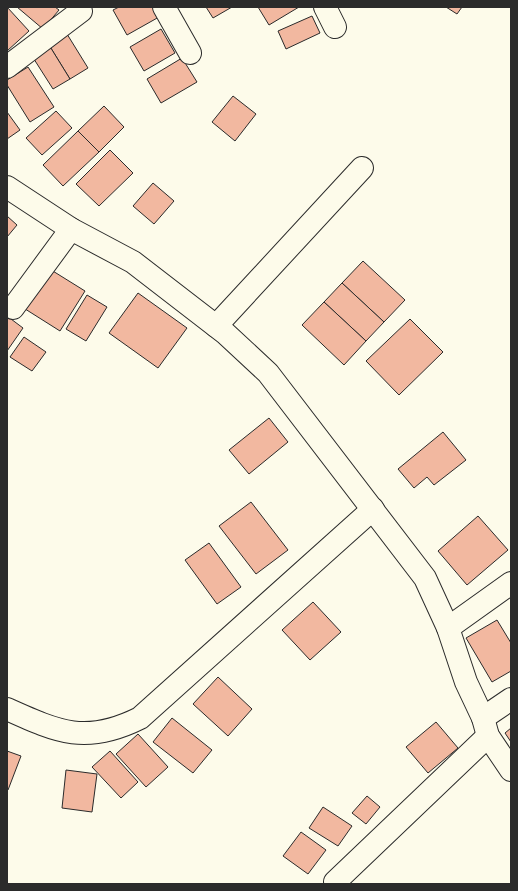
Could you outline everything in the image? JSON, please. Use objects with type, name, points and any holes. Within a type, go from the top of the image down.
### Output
[{"type":"street","points":[[164,7],[190,53]]},
{"type":"street","points":[[325,7],[335,27]]},
{"type":"street","points":[[7,67],[81,11]]},
{"type":"street","points":[[216,326],[362,168]]},
{"type":"street","points":[[7,187],[70,229],[133,262],[216,326],[268,373],[425,578],[448,628],[466,682],[486,727],[511,770]]},
{"type":"street","points":[[13,308],[70,229]]},
{"type":"street","points":[[7,708],[43,725],[68,733],[97,734],[124,726],[140,718],[373,509]]},
{"type":"street","points":[[448,628],[511,583]]},
{"type":"street","points":[[335,882],[486,727],[511,699]]},
{"type":"building","points":[[7,7],[29,31],[7,51]]},
{"type":"building","points":[[17,7],[55,7],[59,10],[43,29]]},
{"type":"building","points":[[119,7],[153,7],[159,17],[127,35],[113,10]]},
{"type":"building","points":[[206,7],[232,7],[213,18]]},
{"type":"building","points":[[258,7],[299,7],[269,25]]},
{"type":"building","points":[[446,7],[462,7],[457,14]]},
{"type":"building","points":[[312,16],[320,33],[286,49],[278,31]]},
{"type":"building","points":[[161,29],[175,53],[144,71],[130,47]]},
{"type":"building","points":[[67,34],[88,68],[70,79],[49,45]]},
{"type":"building","points":[[49,45],[70,79],[53,89],[32,56]]},
{"type":"building","points":[[182,58],[197,82],[161,103],[147,79]]},
{"type":"building","points":[[28,67],[54,107],[30,122],[7,85],[7,80]]},
{"type":"building","points":[[233,96],[256,114],[235,141],[212,122]]},
{"type":"building","points":[[104,106],[124,127],[99,152],[78,131]]},
{"type":"building","points":[[56,111],[72,128],[42,155],[26,138]]},
{"type":"building","points":[[7,112],[20,130],[7,139]]},
{"type":"building","points":[[78,131],[99,152],[63,186],[43,165]]},
{"type":"building","points":[[110,150],[133,173],[99,206],[76,184]]},
{"type":"building","points":[[153,183],[174,201],[154,224],[133,206]]},
{"type":"building","points":[[7,216],[17,225],[7,237]]},
{"type":"building","points":[[363,261],[405,300],[384,322],[342,283]]},
{"type":"building","points":[[48,268],[85,291],[60,331],[22,307]]},
{"type":"building","points":[[342,283],[384,322],[366,341],[324,302]]},
{"type":"building","points":[[138,293],[187,328],[158,368],[109,333]]},
{"type":"building","points":[[87,295],[107,307],[86,341],[66,329]]},
{"type":"building","points":[[324,302],[366,341],[344,365],[302,325]]},
{"type":"building","points":[[7,316],[23,328],[7,351]]},
{"type":"building","points":[[410,319],[443,352],[399,395],[366,361]]},
{"type":"building","points":[[24,337],[46,352],[32,371],[10,357]]},
{"type":"building","points":[[269,418],[288,442],[249,474],[229,450]]},
{"type":"building","points":[[443,432],[466,460],[434,485],[427,477],[414,488],[398,469]]},
{"type":"building","points":[[251,502],[288,550],[256,574],[219,526]]},
{"type":"building","points":[[478,516],[508,550],[467,585],[438,551]]},
{"type":"building","points":[[209,543],[241,587],[217,604],[185,560]]},
{"type":"building","points":[[313,602],[341,632],[310,660],[282,630]]},
{"type":"building","points":[[497,620],[511,643],[511,671],[492,682],[466,638]]},
{"type":"building","points":[[218,677],[252,709],[228,736],[193,704]]},
{"type":"building","points":[[172,718],[212,750],[193,773],[153,742]]},
{"type":"building","points":[[436,722],[458,748],[428,773],[406,747]]},
{"type":"building","points":[[511,728],[511,742],[505,733]]},
{"type":"building","points":[[138,734],[168,767],[146,787],[116,754]]},
{"type":"building","points":[[7,751],[21,756],[8,790],[7,790]]},
{"type":"building","points":[[110,751],[138,782],[121,798],[92,767]]},
{"type":"building","points":[[66,770],[97,774],[92,812],[62,808]]},
{"type":"building","points":[[367,796],[380,807],[366,824],[352,813]]},
{"type":"building","points":[[323,807],[352,826],[338,846],[309,828]]},
{"type":"building","points":[[301,832],[326,850],[308,874],[283,856]]}]
